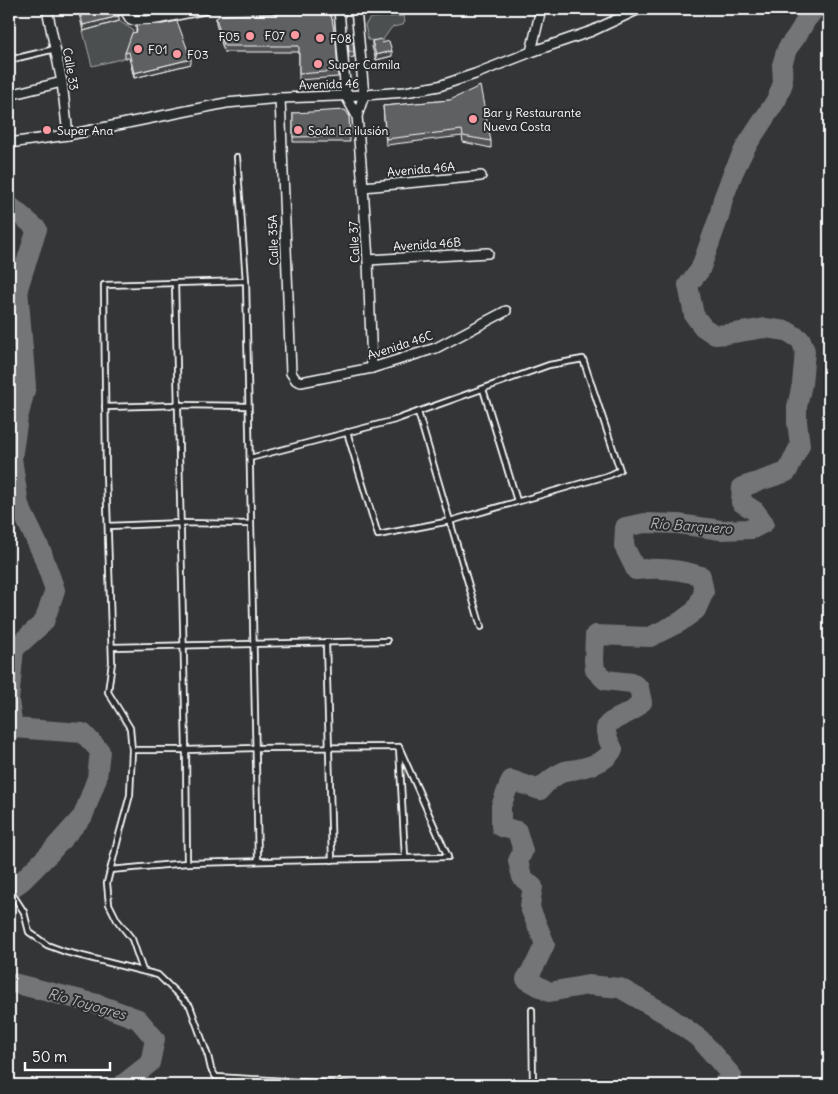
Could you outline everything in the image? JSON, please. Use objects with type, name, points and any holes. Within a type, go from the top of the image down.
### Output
[{"type":"street","name":"Calle 33","points":[[47,9],[62,82],[68,135]]},
{"type":"street","points":[[124,9],[131,20],[146,21],[206,9]]},
{"type":"street","name":"Calle 37","points":[[338,9],[346,96],[357,116],[364,187],[372,368]]},
{"type":"street","name":"Calle 37","points":[[356,9],[364,95],[357,116]]},
{"type":"street","points":[[531,52],[541,9]]},
{"type":"street","name":"Avenida 46","points":[[9,143],[68,135],[226,102],[405,92],[439,86],[592,31],[639,9]]},
{"type":"street","points":[[9,95],[62,82]]},
{"type":"street","name":"Calle 35A","points":[[280,98],[291,373],[296,380]]},
{"type":"street","name":"Avenida 46A","points":[[364,187],[481,176]]},
{"type":"street","name":"Avenida 46B","points":[[368,260],[488,252]]},
{"type":"street","name":"Avenida 46C","points":[[296,380],[301,382],[372,368],[436,348],[506,311]]},
{"type":"lane","points":[[9,60],[55,49]]},
{"type":"lane","points":[[237,157],[246,281],[258,861]]},
{"type":"lane","points":[[143,971],[132,939],[117,920],[109,904],[107,883],[130,795],[132,750],[130,728],[108,692],[112,647],[105,407],[104,286],[246,281]]},
{"type":"lane","points":[[175,283],[187,863]]},
{"type":"lane","points":[[250,458],[347,432],[395,420],[549,365],[584,360],[620,470],[610,475],[450,521],[378,535],[347,432]]},
{"type":"lane","points":[[483,389],[517,502]]},
{"type":"lane","points":[[105,407],[248,406]]},
{"type":"lane","points":[[418,412],[481,627]]},
{"type":"lane","points":[[108,526],[181,523],[250,524]]},
{"type":"lane","points":[[112,647],[387,641]]},
{"type":"lane","points":[[326,642],[332,860]]},
{"type":"lane","points":[[132,750],[400,747]]},
{"type":"lane","points":[[110,870],[187,863],[448,857],[400,747]]},
{"type":"lane","points":[[400,747],[405,857]]},
{"type":"lane","points":[[9,889],[24,912],[29,932],[47,945],[66,952],[158,975],[190,1006],[211,1069],[216,1077],[259,1082],[353,1085]]},
{"type":"lane","points":[[532,1010],[533,1085]]},
{"type":"shaded area","points":[[403,16],[405,21],[403,25],[392,27],[382,41],[368,40],[365,25],[370,18]]},
{"type":"shaded area","points":[[119,21],[133,30],[125,58],[92,66],[83,31]]},
{"type":"building","points":[[79,9],[117,9],[119,16],[83,25]]},
{"type":"building","points":[[324,12],[331,16],[332,19],[338,71],[299,74],[299,46],[224,46],[216,18],[220,15]]},
{"type":"building","points":[[177,21],[191,59],[134,73],[129,52],[125,53],[132,33],[137,32],[136,25],[163,24]]},
{"type":"building","points":[[381,39],[382,43],[389,41],[392,51],[376,55],[372,41]]},
{"type":"building","points":[[353,42],[354,52],[349,52],[348,43]]},
{"type":"building","points":[[480,86],[491,141],[463,136],[462,130],[386,139],[383,106],[450,100]]},
{"type":"building","points":[[345,110],[349,115],[350,136],[293,137],[293,113]]},
{"type":"waterway","name":"Río Barquero","points":[[722,1085],[732,1076],[700,1039],[664,1013],[620,988],[588,985],[549,992],[526,979],[545,944],[530,908],[533,887],[522,877],[518,861],[523,851],[517,831],[501,827],[501,806],[511,780],[540,790],[548,782],[565,771],[593,765],[607,757],[613,749],[606,734],[608,725],[632,711],[642,702],[639,688],[632,683],[605,680],[595,670],[595,635],[650,637],[680,622],[696,610],[704,592],[701,576],[669,569],[636,570],[624,546],[625,527],[645,523],[678,524],[721,530],[752,529],[764,523],[755,511],[741,502],[742,487],[787,472],[800,445],[797,407],[802,384],[805,351],[801,340],[787,331],[765,328],[715,335],[703,327],[694,315],[688,285],[700,270],[733,173],[745,148],[777,99],[783,83],[782,65],[787,49],[815,9]]},
{"type":"waterway","name":"Río Toyogres","points":[[9,205],[37,229],[18,288],[26,386],[18,418],[12,458],[19,505],[42,553],[55,590],[44,622],[14,649],[9,701],[13,728],[83,733],[100,751],[97,778],[83,816],[49,854],[22,881],[9,890]]},
{"type":"waterway","name":"Río Toyogres","points":[[9,984],[13,983],[97,1004],[138,1019],[155,1039],[150,1063],[122,1085]]},
{"type":"place","name":"F07","points":[[295,35]]},
{"type":"place","name":"F05","points":[[250,36]]},
{"type":"place","name":"F08","points":[[320,38]]},
{"type":"place","name":"F01","points":[[138,49]]},
{"type":"place","name":"F03","points":[[177,54]]},
{"type":"place","name":"Super Camila","points":[[318,64]]},
{"type":"place","name":"Bar y Restaurante Nueva Costa","points":[[473,119]]},
{"type":"place","name":"Super Ana","points":[[47,130]]},
{"type":"place","name":"Soda La ilusión","points":[[298,130]]}]
